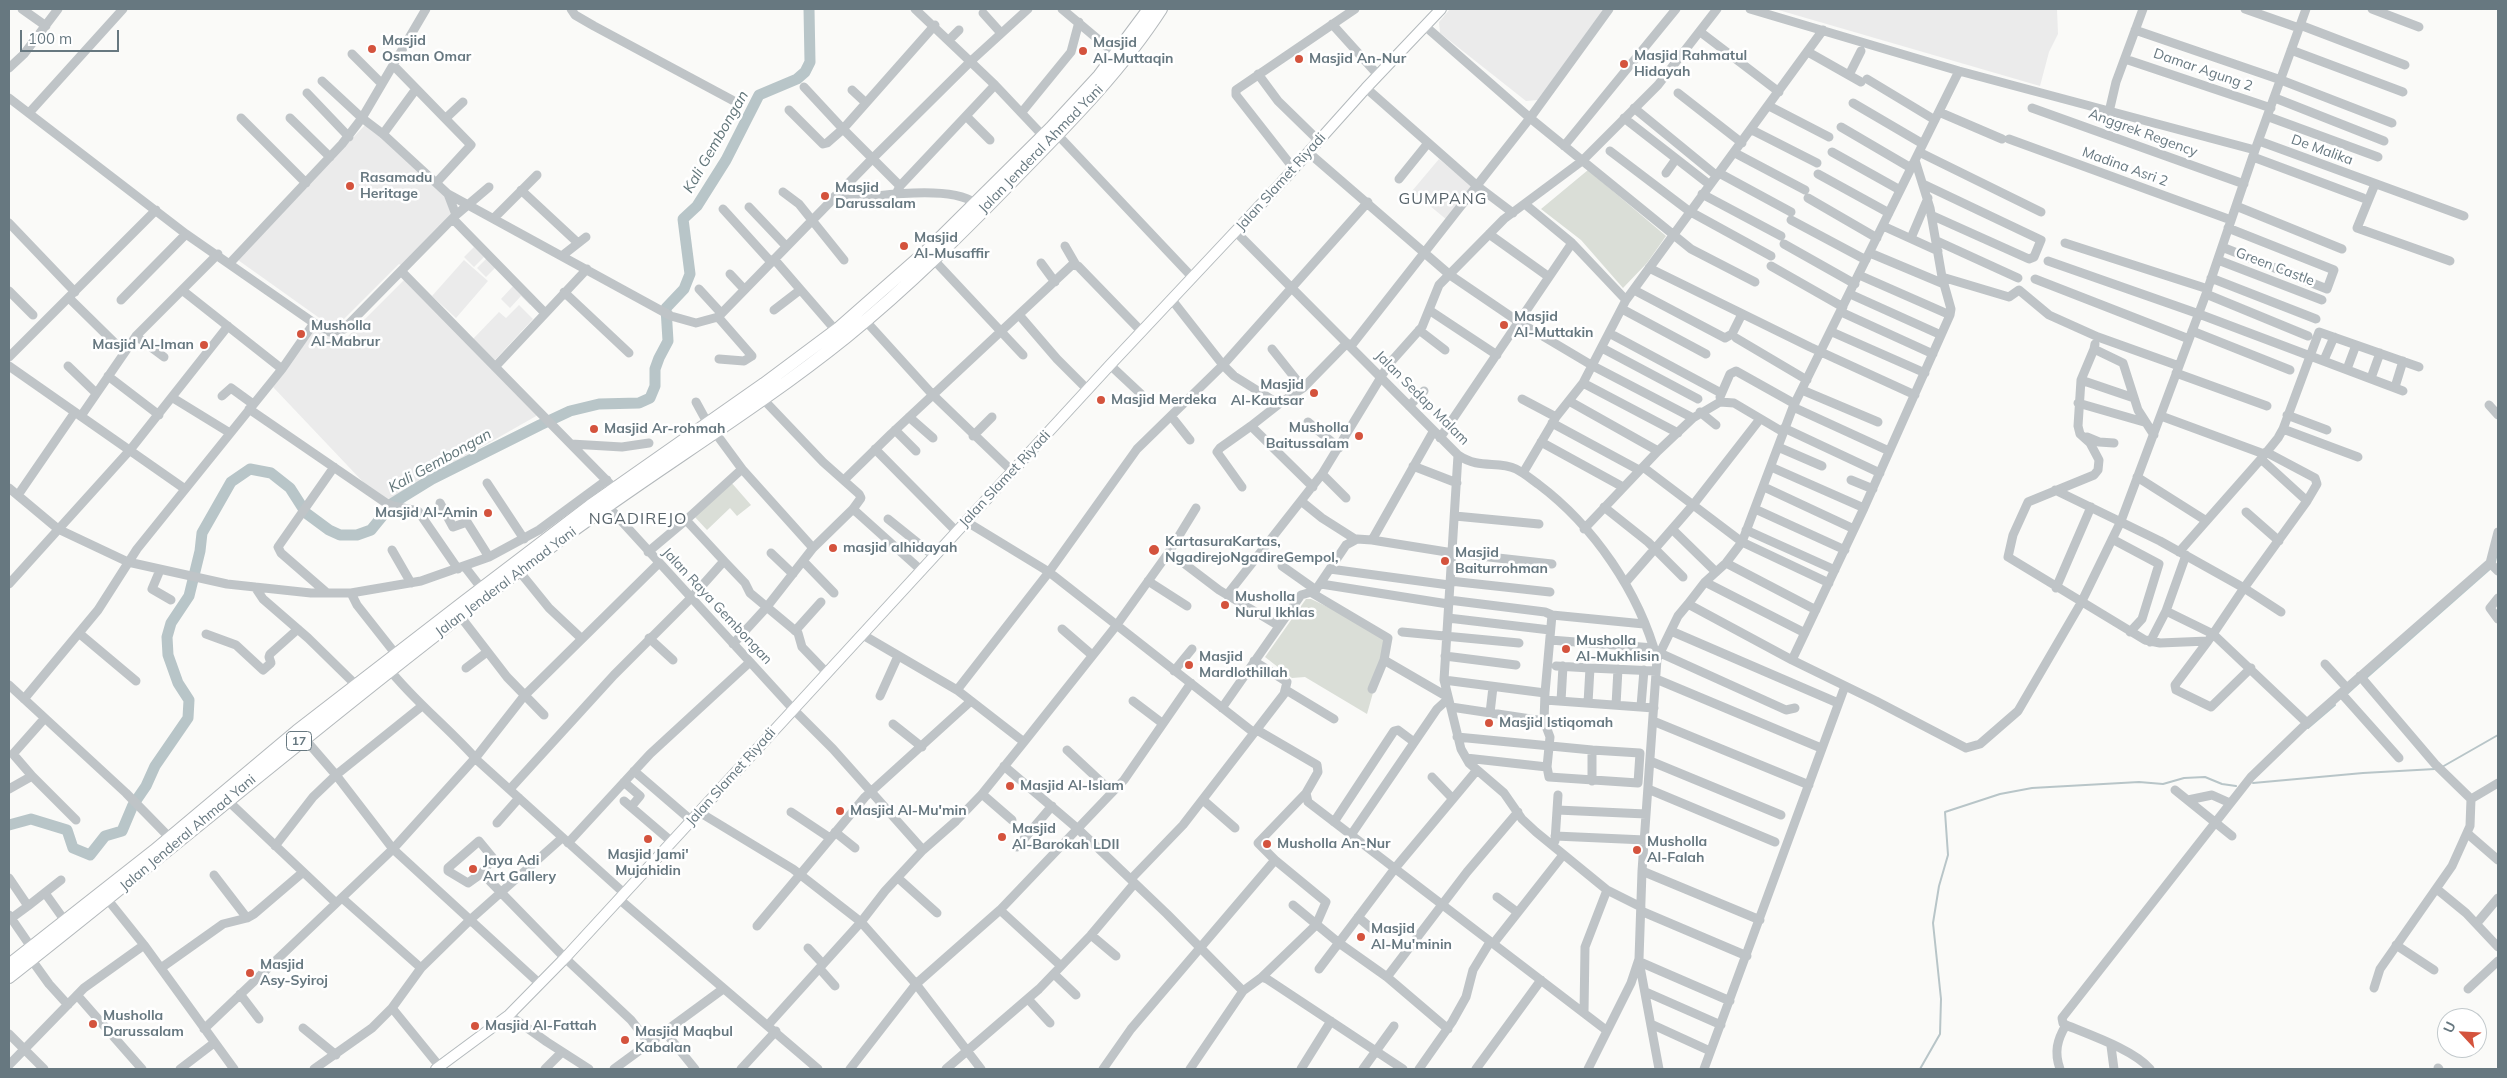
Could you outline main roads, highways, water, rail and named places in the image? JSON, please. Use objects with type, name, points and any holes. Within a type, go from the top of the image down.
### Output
[{"type":"highway","name":"Jalan Jenderal Ahmad Yani","points":[[1120,57],[1149,9]]},
{"type":"highway","name":"Jalan Jenderal Ahmad Yani","points":[[399,659],[519,571],[604,502],[614,489],[762,398],[933,259],[1051,136],[1161,9]]},
{"type":"highway","name":"Jalan Jenderal Ahmad Yani","points":[[862,316],[975,204],[1051,136]]},
{"type":"highway","name":"Jalan Jenderal Ahmad Yani","points":[[711,428],[840,335]]},
{"type":"highway","name":"Jalan Jenderal Ahmad Yani","points":[[9,977],[65,921],[105,896],[170,837],[304,738],[482,589],[604,502]]},
{"type":"highway","name":"Jalan Jenderal Ahmad Yani","points":[[9,965],[31,953],[105,896],[356,685],[388,668]]},
{"type":"main road","name":"Jalan Slamet Riyadi","points":[[438,1068],[510,1015],[565,958],[1110,365],[1236,232],[1366,88],[1441,9]]},
{"type":"waterway","name":"Kali Gembongan","points":[[9,825],[31,819],[67,830],[73,848],[90,855],[105,836],[122,831],[133,805],[146,786],[155,766],[188,718],[189,700],[178,683],[168,655],[167,637],[171,623],[189,596],[200,551],[202,533],[231,482],[250,469],[271,473],[290,488],[306,513],[329,530],[340,535],[357,535],[371,530],[393,503],[432,479],[540,425],[570,411],[599,404],[639,403],[650,398],[655,386],[655,369],[668,341],[666,308],[684,289],[690,274],[683,219],[697,206],[726,160],[759,95],[797,79],[805,72],[810,62],[809,9]]},
{"type":"waterway","points":[[2495,562],[2498,549]]},
{"type":"waterway","points":[[2365,679],[2491,568]]},
{"type":"waterway","points":[[2348,693],[2359,683]]},
{"type":"waterway","points":[[2308,728],[2335,705]]},
{"type":"waterway","points":[[2442,767],[2498,735]]},
{"type":"waterway","points":[[2253,783],[2363,773],[2435,769]]},
{"type":"waterway","points":[[1920,1069],[1940,1034],[1941,999],[1933,923],[1939,886],[1948,855],[1945,812],[2000,794],[2032,788],[2139,782],[2163,784],[2184,778],[2205,777],[2222,784],[2236,786]]},
{"type":"place","name":"Masjid Osman Omar","points":[[372,49]]},
{"type":"place","name":"Masjid Al-Muttaqin","points":[[1083,51]]},
{"type":"place","name":"Masjid An-Nur","points":[[1299,59]]},
{"type":"place","name":"Masjid Rahmatul Hidayah","points":[[1624,64]]},
{"type":"place","name":"Rasamadu Heritage","points":[[350,186]]},
{"type":"place","name":"Masjid Darussalam","points":[[825,196]]},
{"type":"place","name":"Masjid Al-Musaffir","points":[[904,246]]},
{"type":"place","name":"Masjid Al-Muttakin","points":[[1504,325]]},
{"type":"place","name":"Musholla Al-Mabrur","points":[[301,334]]},
{"type":"place","name":"Masjid Al-Iman","points":[[204,345]]},
{"type":"place","name":"Masjid Al-Kautsar","points":[[1314,393]]},
{"type":"place","name":"Masjid Merdeka","points":[[1101,400]]},
{"type":"place","name":"Masjid Ar-rohmah","points":[[594,429]]},
{"type":"place","name":"Musholla Baitussalam","points":[[1359,436]]},
{"type":"place","name":"Masjid Al-Amin","points":[[488,513]]},
{"type":"place","name":"masjid alhidayah","points":[[833,548]]},
{"type":"place","name":"KartasuraKartas, NgadirejoNgadireGempol,","points":[[1154,550]]},
{"type":"place","name":"Masjid Baiturrohman","points":[[1445,561]]},
{"type":"place","name":"Musholla Nurul Ikhlas","points":[[1225,605]]},
{"type":"place","name":"Musholla Al-Mukhlisin","points":[[1566,649]]},
{"type":"place","name":"Masjid Mardlothillah","points":[[1189,665]]},
{"type":"place","name":"Masjid Istiqomah","points":[[1489,723]]},
{"type":"place","name":"Masjid Al-Islam","points":[[1010,786]]},
{"type":"place","name":"Masjid Al-Mu'min","points":[[840,811]]},
{"type":"place","name":"Masjid Al-Barokah LDII","points":[[1002,837]]},
{"type":"place","name":"Masjid Jami' Mujahidin","points":[[648,839]]},
{"type":"place","name":"Musholla An-Nur","points":[[1267,844]]},
{"type":"place","name":"Musholla Al-Falah","points":[[1637,850]]},
{"type":"place","name":"Jaya Adi Art Gallery","points":[[473,869]]},
{"type":"place","name":"Masjid Al-Mu'minin","points":[[1361,937]]},
{"type":"place","name":"Masjid Asy-Syiroj","points":[[250,973]]},
{"type":"place","name":"Musholla Darussalam","points":[[93,1024]]},
{"type":"place","name":"Masjid Al-Fattah","points":[[475,1026]]},
{"type":"place","name":"Masjid Maqbul Kabalan","points":[[625,1040]]},
{"type":"district","name":"GUMPANG","points":[[1443,199]]},
{"type":"district","name":"NGADIREJO","points":[[638,519]]}]
